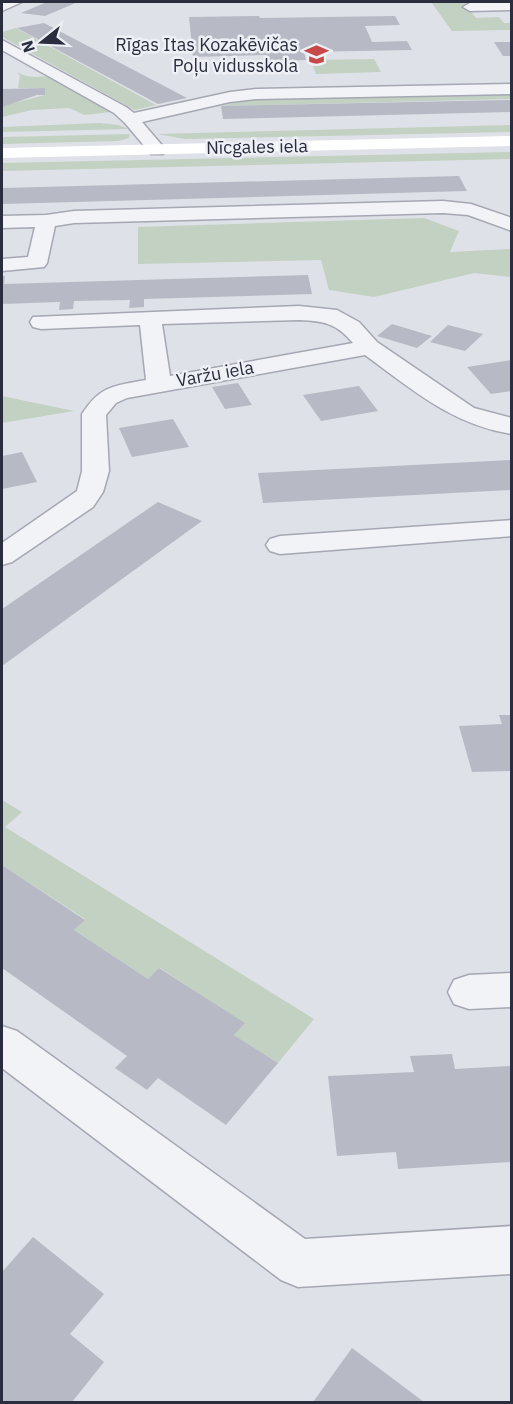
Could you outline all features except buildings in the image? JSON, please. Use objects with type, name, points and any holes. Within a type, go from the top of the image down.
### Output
[{"type":"street","points":[[2,7],[15,2]]},
{"type":"street","points":[[470,7],[512,6]]},
{"type":"street","points":[[2,44],[120,110],[157,150]]},
{"type":"street","points":[[130,119],[230,97],[257,94],[512,88]]},
{"type":"street","name":"Nīcgales iela","points":[[2,153],[512,141]]},
{"type":"street","points":[[2,222],[46,221],[74,217],[443,207],[471,210],[512,225]]},
{"type":"street","points":[[2,264],[37,263],[46,221]]},
{"type":"street","points":[[41,322],[298,313],[329,315],[351,327],[369,347],[465,413],[498,424],[512,426]]},
{"type":"street","points":[[150,318],[159,384]]},
{"type":"street","name":"Varžu iela","points":[[2,556],[83,501],[92,492],[96,471],[94,414],[107,398],[121,392],[159,384],[369,347]]},
{"type":"street","points":[[280,545],[512,528]]},
{"type":"street","points":[[469,992],[512,990]]},
{"type":"street","points":[[2,1044],[298,1263],[512,1250]]},
{"type":"green space","points":[[431,2],[502,2],[502,4],[466,5],[476,18],[499,17],[504,23],[511,23],[511,30],[452,31]]},
{"type":"green space","points":[[16,28],[156,105],[135,110],[2,37],[2,32]]},
{"type":"green space","points":[[374,59],[381,72],[316,74],[311,60]]},
{"type":"green space","points":[[17,72],[30,77],[50,77],[64,82],[110,109],[110,112],[85,115],[69,108],[32,110],[2,117],[2,106],[45,95],[45,88],[18,88],[20,76]]},
{"type":"green space","points":[[512,92],[511,99],[222,106],[251,98]]},
{"type":"green space","points":[[100,123],[129,129],[2,132],[2,127]]},
{"type":"green space","points":[[511,125],[511,132],[185,139],[157,134]]},
{"type":"green space","points":[[130,134],[129,138],[118,141],[2,144],[2,137]]},
{"type":"green space","points":[[512,152],[511,159],[2,171],[2,163]]},
{"type":"green space","points":[[424,218],[459,231],[450,252],[511,249],[511,277],[474,273],[374,297],[329,290],[321,260],[138,264],[138,227]]},
{"type":"green space","points":[[2,396],[74,411],[2,423]]},
{"type":"green space","points":[[2,800],[22,812],[5,827],[314,1019],[278,1063],[234,1035],[244,1023],[160,968],[148,979],[74,930],[85,919],[2,865]]},
{"type":"place","name":"Rīgas Itas Kozakēvičas Poļu vidusskola","points":[[316,55]]}]
